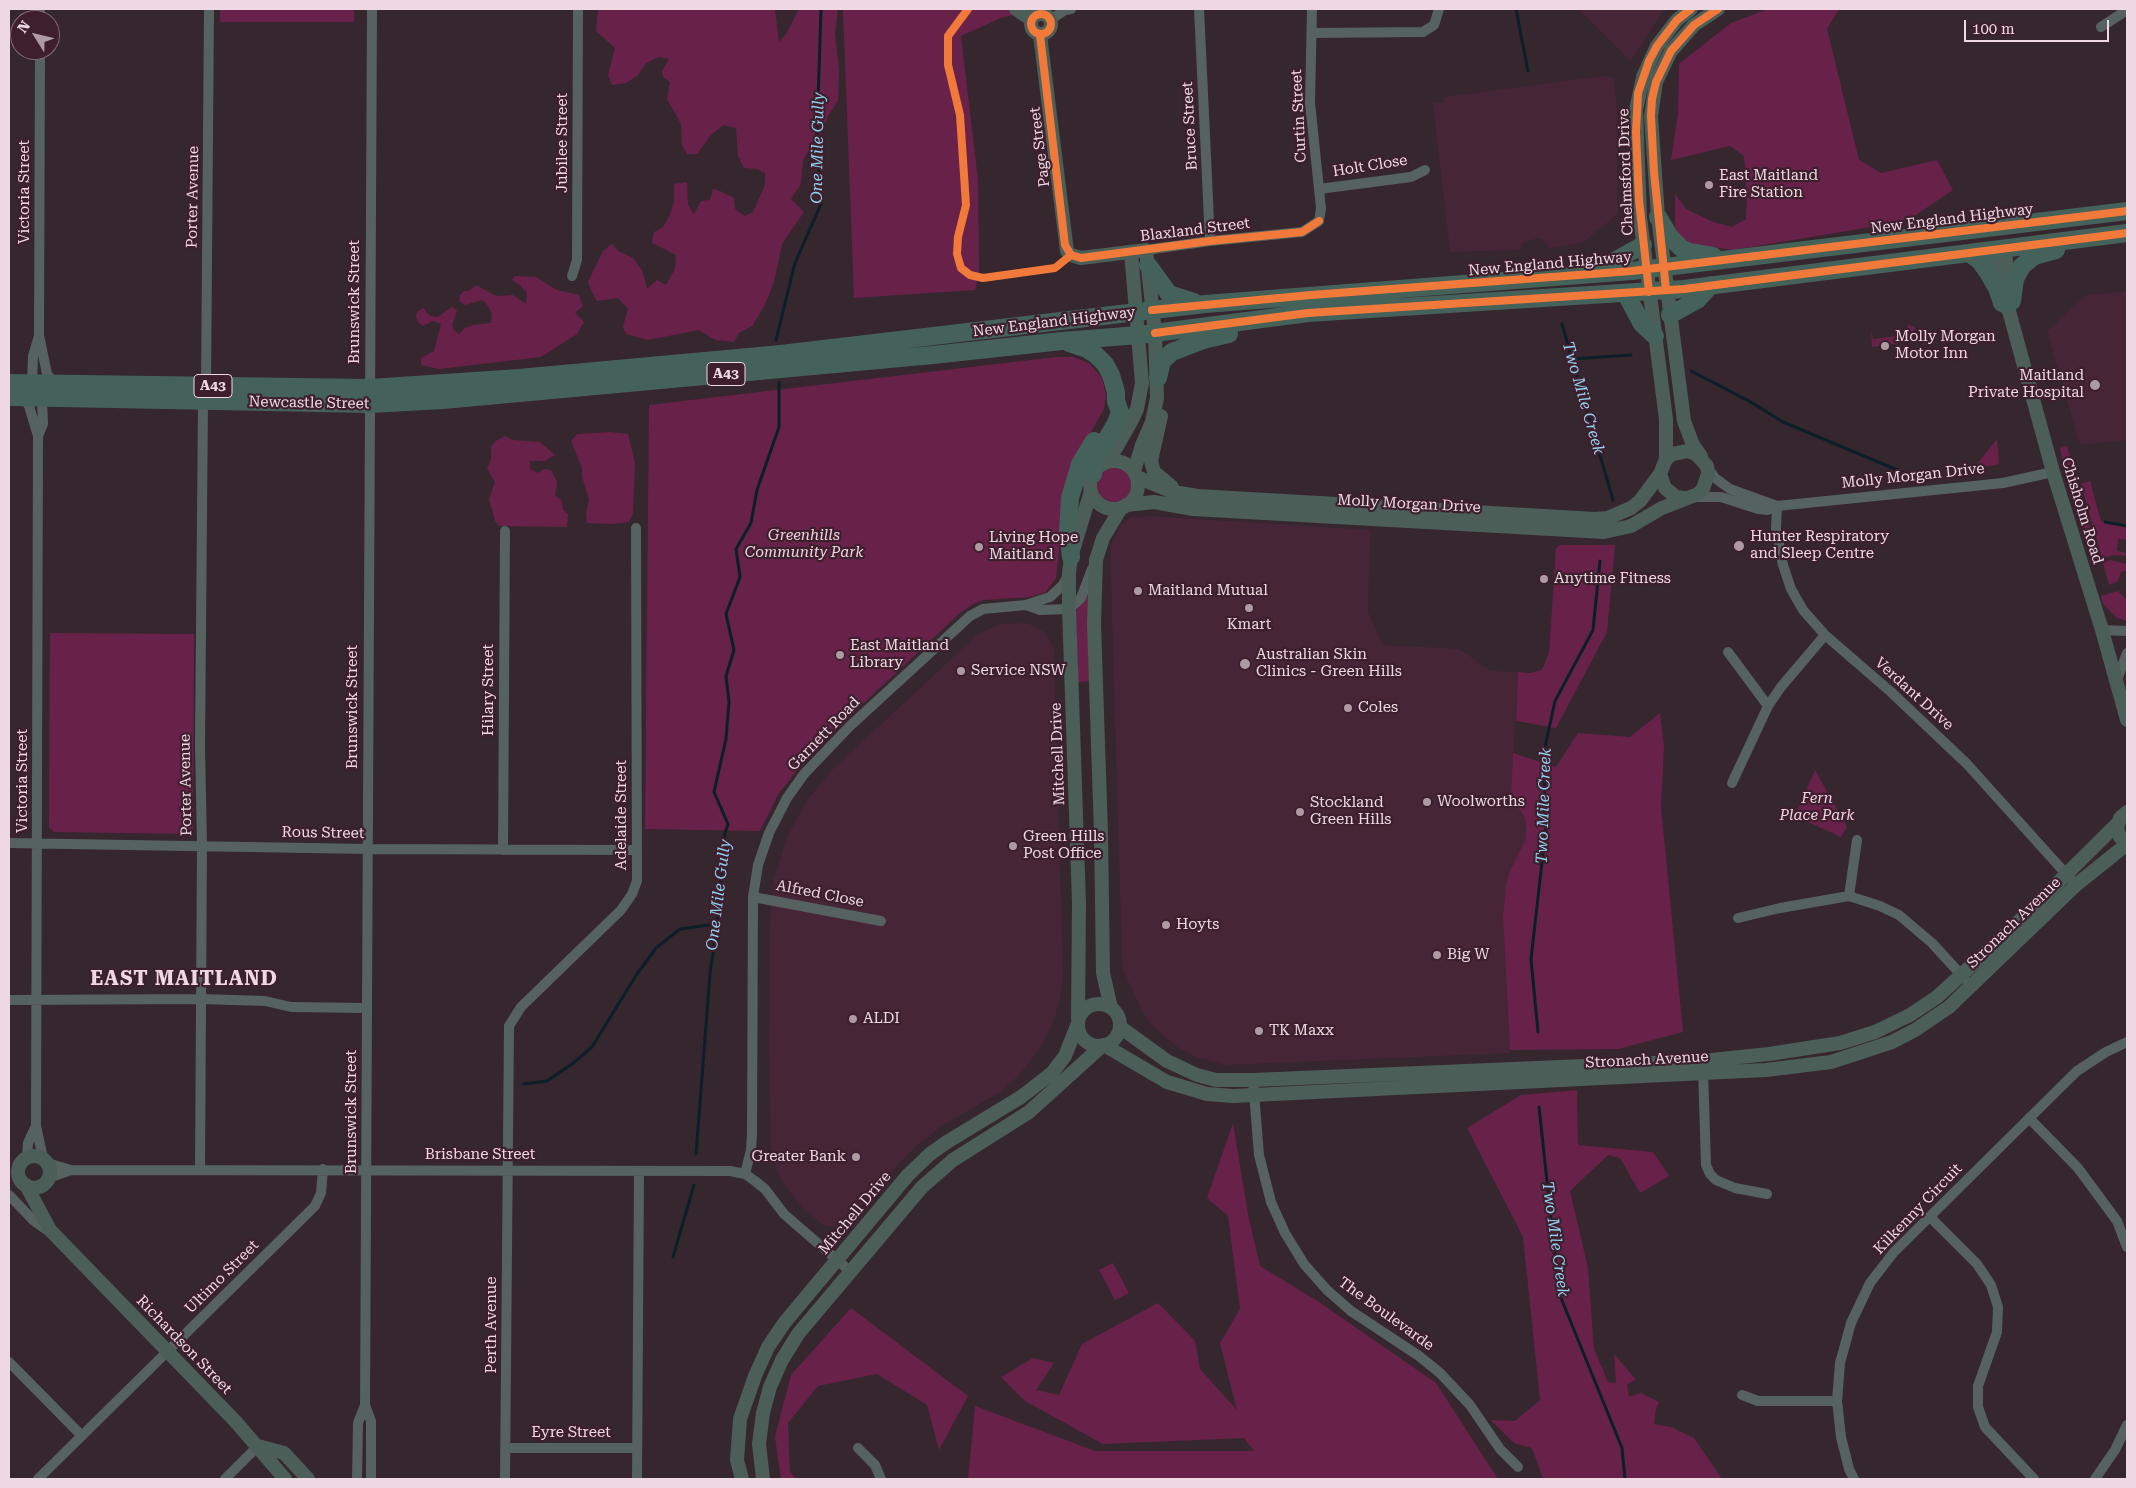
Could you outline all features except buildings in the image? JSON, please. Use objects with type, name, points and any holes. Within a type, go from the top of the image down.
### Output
[{"type":"highway","points":[[1898,239],[1980,238],[1997,247],[2010,236],[2126,212]]},
{"type":"highway","name":"New England Highway","points":[[519,386],[895,339],[1022,327],[1205,304],[1655,269],[2126,212]]},
{"type":"highway","points":[[1658,218],[1670,237],[1681,248],[1689,252],[1734,260]]},
{"type":"highway","points":[[2008,305],[2015,279],[2027,260],[2046,253],[2127,233]]},
{"type":"highway","name":"New England Highway","points":[[519,386],[1147,334],[1308,313],[1658,291],[1969,253],[1997,247],[2127,233]]},
{"type":"highway","points":[[1591,275],[1613,260],[1643,245]]},
{"type":"highway","points":[[1969,253],[1980,261],[2008,305]]},
{"type":"highway","points":[[1147,258],[1169,294],[1187,301],[1205,304]]},
{"type":"highway","points":[[1670,315],[1697,300],[1711,285]]},
{"type":"highway","points":[[1626,294],[1642,324],[1655,336]]},
{"type":"highway","points":[[1158,378],[1162,361],[1172,352],[1203,340],[1221,337],[1274,318]]},
{"type":"highway","points":[[1062,341],[1096,354],[1104,364],[1114,383],[1116,401],[1120,412],[1116,423],[1094,461],[1096,477]]},
{"type":"highway","name":"Newcastle Street","points":[[42,398],[58,391],[370,396],[519,386]]},
{"type":"highway","points":[[17,389],[58,391]]},
{"type":"highway","points":[[17,389],[42,398]]},
{"type":"highway","points":[[1070,565],[1068,516],[1075,480],[1080,464],[1108,420],[1116,401]]},
{"type":"street","name":"Porter Avenue","points":[[200,1169],[202,845],[200,746],[209,9]]},
{"type":"street","name":"Brunswick Street","points":[[357,1479],[358,1423],[365,1405],[372,9]]},
{"type":"street","name":"Jubilee Street","points":[[572,276],[577,260],[578,9]]},
{"type":"street","points":[[1016,9],[1032,20]]},
{"type":"street","points":[[1050,20],[1071,9]]},
{"type":"street","name":"Bruce Street","points":[[1199,9],[1210,241]]},
{"type":"street","name":"Curtin Street","points":[[1312,9],[1310,102],[1321,208],[1319,221]]},
{"type":"street","points":[[1312,33],[1424,32],[1434,25],[1439,9]]},
{"type":"street","name":"Chelmsford Drive","points":[[1655,269],[1643,245],[1636,132],[1638,93],[1657,46],[1677,20],[1691,9]]},
{"type":"street","name":"Chelmsford Drive","points":[[1666,459],[1666,424],[1655,336],[1658,291],[1655,269],[1658,218],[1651,116],[1656,82],[1671,50],[1694,25],[1718,9]]},
{"type":"street","points":[[2101,27],[2127,10]]},
{"type":"street","points":[[1042,14],[1050,20],[1049,30],[1040,35],[1032,29],[1032,20],[1036,15],[1042,14]]},
{"type":"street","name":"Page Street","points":[[1040,35],[1065,245],[1071,255]]},
{"type":"street","name":"Victoria Street","points":[[40,60],[39,335],[47,374],[58,391]]},
{"type":"street","name":"Holt Close","points":[[1319,189],[1411,177],[1425,170]]},
{"type":"street","name":"Blaxland Street","points":[[1071,255],[1081,258],[1130,252],[1147,258],[1210,241],[1302,232],[1319,221]]},
{"type":"street","name":"Chisholm Road","points":[[1997,247],[2008,305],[2053,472],[2102,630],[2127,720]]},
{"type":"street","name":"Mitchell Drive","points":[[1130,252],[1158,378],[1157,398],[1152,422],[1142,445],[1135,474]]},
{"type":"street","name":"Mitchell Drive","points":[[1144,311],[1147,258]]},
{"type":"street","name":"Chelmsford Drive","points":[[1658,291],[1670,315],[1684,421],[1693,445],[1705,462]]},
{"type":"street","name":"Mitchell Drive","points":[[742,1479],[737,1460],[740,1419],[755,1376],[768,1347],[785,1322],[888,1197],[930,1154],[1021,1097],[1052,1073],[1065,1056],[1078,1021],[1079,904],[1069,609],[1070,565],[1096,477],[1126,432],[1137,409],[1142,383],[1147,334]]},
{"type":"street","name":"Victoria Street","points":[[39,335],[33,356],[17,389],[29,406],[38,436],[36,1126],[45,1160]]},
{"type":"street","name":"Victoria Street","points":[[38,436],[44,424],[42,398]]},
{"type":"street","points":[[1157,398],[1161,419],[1151,461],[1154,472],[1186,495]]},
{"type":"street","name":"Molly Morgan Drive","points":[[1135,474],[1161,488],[1186,495],[1595,519],[1608,518],[1631,508],[1640,501],[1660,474],[1666,459],[1680,451],[1696,454],[1705,462],[1715,478],[1730,489],[1776,506]]},
{"type":"street","points":[[1069,609],[1081,598],[1103,538],[1124,507],[1134,497],[1137,490],[1135,474],[1123,463],[1110,462],[1096,477],[1100,505],[1109,508],[1124,507]]},
{"type":"street","name":"Molly Morgan Drive","points":[[1124,507],[1154,502],[1202,509],[1604,532],[1631,526],[1703,489],[1707,482],[1705,462]]},
{"type":"street","name":"Molly Morgan Drive","points":[[1687,498],[1721,497],[1758,510],[1767,510],[1776,506],[2003,483],[2053,472]]},
{"type":"street","points":[[1660,474],[1664,488],[1676,497],[1687,498]]},
{"type":"street","name":"Verdant Drive","points":[[1776,506],[1776,529],[1782,565],[1791,588],[1803,610],[1826,635],[1958,755],[2071,879]]},
{"type":"street","name":"Adelaide Street","points":[[508,1171],[509,1026],[521,1008],[620,910],[632,894],[637,880],[636,528]]},
{"type":"street","name":"Hilary Street","points":[[503,850],[505,531]]},
{"type":"street","points":[[762,1479],[759,1444],[762,1413],[770,1387],[782,1360],[798,1334],[904,1206],[939,1171],[1029,1112],[1104,1045],[1115,1038],[1120,1027],[1118,1018],[1111,1008],[1104,982],[1103,964],[1094,624],[1096,560]]},
{"type":"street","name":"Garnett Road","points":[[745,1174],[752,1134],[753,897],[758,865],[769,833],[787,798],[804,774],[886,692],[970,616],[983,609],[1026,605],[1050,597],[1057,592],[1070,565]]},
{"type":"street","name":"Garnett Road","points":[[1026,605],[1040,610],[1069,609]]},
{"type":"street","points":[[2102,630],[2127,631]]},
{"type":"street","points":[[1732,783],[1768,706],[1781,687],[1826,635]]},
{"type":"street","points":[[1728,652],[1768,706]]},
{"type":"street","points":[[2116,681],[2127,653]]},
{"type":"street","points":[[2124,813],[2118,833],[2127,843]]},
{"type":"street","name":"Stronach Avenue","points":[[1120,1027],[1152,1052],[1197,1075],[1216,1080],[1806,1066],[1847,1057],[1892,1042],[1915,1030],[1949,1007],[1972,986],[2071,879],[2124,813]]},
{"type":"street","points":[[1849,896],[1857,840]]},
{"type":"street","name":"Rous Street","points":[[9,843],[368,849],[637,850]]},
{"type":"street","name":"Stronach Avenue","points":[[1104,1045],[1158,1077],[1185,1088],[1207,1094],[1254,1096],[1702,1067],[1840,1043],[1875,1032],[1910,1015],[1937,997],[2071,879],[2127,843]]},
{"type":"street","points":[[1738,918],[1780,908],[1849,896],[1880,906],[1898,915],[1932,943],[1972,986]]},
{"type":"street","name":"Alfred Close","points":[[753,897],[882,921]]},
{"type":"street","points":[[9,1000],[266,1000],[292,1007],[367,1008]]},
{"type":"street","points":[[1104,1045],[1095,1046],[1085,1040],[1080,1034],[1078,1021],[1085,1009],[1092,1005],[1104,1005],[1111,1008]]},
{"type":"street","name":"Kilkenny Circuit","points":[[1854,1479],[1849,1469],[1841,1437],[1837,1401],[1840,1363],[1851,1323],[1870,1283],[1894,1252],[2077,1071],[2106,1052],[2127,1042]]},
{"type":"street","points":[[1702,1067],[1706,1165],[1710,1174],[1716,1180],[1735,1188],[1767,1194]]},
{"type":"street","name":"The Boulevarde","points":[[1253,1080],[1259,1155],[1271,1202],[1285,1233],[1304,1264],[1327,1290],[1351,1310],[1419,1356],[1440,1373],[1470,1405],[1500,1449],[1518,1467]]},
{"type":"street","points":[[2028,1118],[2078,1168],[2117,1221],[2127,1247]]},
{"type":"street","name":"Victoria Street","points":[[19,1162],[36,1126]]},
{"type":"street","points":[[41,1211],[46,1181],[50,1173],[45,1160],[35,1156],[19,1162],[19,1182],[35,1188],[46,1181]]},
{"type":"street","name":"Brisbane Street","points":[[45,1160],[71,1170],[730,1171],[745,1174]]},
{"type":"street","name":"Brisbane Street","points":[[46,1181],[71,1170]]},
{"type":"street","name":"Ultimo Street","points":[[38,1479],[315,1206],[320,1193],[323,1170]]},
{"type":"street","name":"Perth Avenue","points":[[505,1479],[508,1171]]},
{"type":"street","points":[[636,1479],[640,1172]]},
{"type":"street","points":[[745,1174],[765,1189],[788,1218],[850,1272]]},
{"type":"street","name":"Richardson Street","points":[[19,1182],[41,1211],[46,1224],[55,1236],[258,1446],[285,1479]]},
{"type":"street","name":"Richardson Street","points":[[9,1195],[34,1221],[55,1236]]},
{"type":"street","points":[[1930,1217],[1977,1264],[1991,1285],[1998,1307],[1997,1332],[1978,1386],[1978,1407],[1985,1427],[2034,1479]]},
{"type":"street","points":[[9,1362],[82,1436]]},
{"type":"street","points":[[1742,1395],[1758,1401],[1837,1401]]},
{"type":"street","name":"Brunswick Street","points":[[365,1405],[371,1421],[371,1479]]},
{"type":"street","points":[[2095,1479],[2115,1450],[2127,1425]]},
{"type":"street","points":[[225,1479],[258,1446],[284,1453],[308,1479]]},
{"type":"street","name":"Eyre Street","points":[[506,1448],[637,1448]]},
{"type":"street","points":[[858,1448],[875,1465],[881,1479]]},
{"type":"shaded area","points":[[1578,9],[1668,9],[1662,12],[1631,61]]},
{"type":"shaded area","points":[[1603,76],[1614,78],[1617,108],[1618,214],[1582,243],[1550,248],[1540,238],[1523,242],[1520,250],[1450,252],[1433,103],[1443,103],[1444,97]]},
{"type":"shaded area","name":"Maitland Private Hospital","points":[[2127,291],[2127,440],[2080,445],[2047,331],[2086,295]]},
{"type":"shaded area","name":"Stockland Green Hills","points":[[1149,516],[1370,530],[1368,612],[1383,645],[1459,649],[1491,671],[1518,672],[1511,796],[1525,818],[1526,830],[1525,841],[1509,873],[1503,916],[1510,1053],[1226,1065],[1199,1058],[1182,1050],[1150,1023],[1141,1009],[1123,970],[1122,960],[1110,546],[1121,525],[1129,518]]},
{"type":"shaded area","points":[[1027,623],[1045,632],[1054,649],[1063,976],[1060,1000],[1052,1026],[1039,1050],[1018,1076],[1000,1092],[942,1126],[916,1146],[888,1174],[849,1220],[842,1225],[834,1227],[823,1225],[805,1210],[785,1186],[777,1171],[771,1152],[769,1048],[770,923],[774,879],[787,837],[807,800],[833,769],[978,634],[1000,624]]},
{"type":"green space","points":[[220,9],[354,9],[354,22],[220,22]]},
{"type":"green space","points":[[598,9],[775,9],[779,42],[786,34],[799,9],[838,9],[835,34],[839,69],[838,101],[828,116],[821,134],[803,161],[801,184],[791,199],[804,212],[782,244],[774,282],[764,307],[752,326],[739,333],[734,342],[715,340],[699,330],[648,340],[626,334],[623,327],[628,309],[618,298],[597,301],[592,292],[588,282],[603,251],[612,244],[618,251],[633,258],[642,270],[647,289],[657,280],[666,285],[675,269],[676,255],[652,243],[654,232],[663,227],[669,217],[674,202],[674,184],[687,182],[688,205],[694,214],[701,201],[710,200],[713,189],[734,198],[735,209],[745,216],[753,212],[765,185],[765,173],[757,169],[744,168],[738,156],[736,128],[723,125],[711,135],[697,154],[687,154],[682,145],[681,124],[667,99],[670,82],[663,77],[662,71],[669,59],[659,57],[646,63],[638,75],[626,83],[612,85],[608,75],[615,48],[596,31]]},
{"type":"green space","points":[[843,9],[1036,9],[1001,18],[961,36],[978,180],[979,272],[975,290],[854,298]]},
{"type":"green space","points":[[1768,9],[1839,9],[1827,29],[1859,160],[1881,173],[1937,160],[1953,190],[1907,221],[1733,250],[1681,243],[1675,225],[1675,194],[1686,209],[1713,222],[1732,227],[1746,219],[1747,195],[1744,156],[1730,146],[1671,160],[1678,113],[1679,64],[1731,23]]},
{"type":"green space","points":[[515,276],[536,277],[557,290],[579,295],[583,306],[575,313],[584,322],[577,334],[541,357],[439,369],[421,365],[421,358],[434,351],[441,324],[433,321],[423,326],[416,317],[417,312],[423,308],[430,316],[438,317],[452,307],[457,310],[452,325],[459,334],[465,328],[473,325],[491,323],[492,313],[486,303],[482,300],[465,305],[459,301],[460,295],[476,285],[494,295],[513,295],[526,304],[527,293],[519,284],[512,280]]},
{"type":"green space","points":[[1909,325],[1914,327],[1915,331],[1906,342],[1872,347],[1871,331],[1873,339],[1907,335],[1907,327]]},
{"type":"green space","name":"Greenhills Community Park","points":[[1056,357],[1073,357],[1089,363],[1102,378],[1106,395],[1104,409],[1075,460],[1065,497],[1056,578],[1046,592],[1030,597],[984,600],[973,604],[960,613],[821,743],[779,793],[760,831],[645,829],[649,405]]},
{"type":"green space","points":[[610,432],[628,434],[635,463],[633,513],[629,522],[611,524],[587,523],[586,512],[589,499],[582,477],[582,468],[571,441],[577,434]]},
{"type":"green space","points":[[505,436],[513,440],[540,442],[555,455],[545,461],[530,461],[530,469],[538,473],[544,469],[551,470],[557,482],[555,495],[562,501],[563,510],[568,514],[567,527],[500,526],[495,521],[489,499],[495,482],[487,469],[491,459],[491,446]]},
{"type":"green space","points":[[1997,439],[1999,463],[1997,465],[1974,468]]},
{"type":"green space","points":[[2067,446],[2076,476],[2067,479],[2060,448]]},
{"type":"green space","points":[[1114,468],[1121,469],[1126,473],[1130,478],[1130,492],[1126,497],[1121,501],[1114,502],[1107,501],[1102,497],[1098,492],[1097,485],[1098,478],[1102,473],[1107,469]]},
{"type":"green space","points":[[2090,481],[2101,521],[2127,526],[2127,540],[2118,539],[2117,551],[2127,553],[2127,556],[2114,555],[2102,558],[2081,484]]},
{"type":"green space","points":[[2078,485],[2094,541],[2086,543],[2070,487]]},
{"type":"green space","points":[[1560,545],[1615,545],[1607,632],[1556,728],[1516,721],[1518,672],[1530,673],[1542,670],[1549,653],[1556,549]]},
{"type":"green space","points":[[2110,560],[2127,564],[2127,571],[2122,571],[2117,582],[2109,585],[2103,563]]},
{"type":"green space","points":[[2118,591],[2127,600],[2127,621],[2117,618],[2103,604],[2101,596]]},
{"type":"green space","points":[[1087,595],[1090,597],[1092,681],[1078,682],[1076,611]]},
{"type":"green space","points":[[50,633],[194,634],[193,834],[54,832],[49,827]]},
{"type":"green space","points":[[1660,713],[1664,747],[1661,807],[1683,1032],[1618,1049],[1510,1050],[1503,916],[1509,873],[1525,841],[1526,830],[1525,818],[1511,796],[1513,753],[1556,767],[1578,733],[1630,737]]},
{"type":"green space","name":"Fern Place Park","points":[[1815,770],[1847,827],[1841,837],[1795,816]]},
{"type":"green space","points":[[1577,1090],[1578,1145],[1653,1152],[1669,1176],[1640,1193],[1620,1158],[1608,1155],[1570,1191],[1588,1268],[1594,1349],[1608,1382],[1616,1383],[1614,1354],[1636,1380],[1627,1384],[1629,1397],[1641,1393],[1659,1402],[1654,1424],[1671,1427],[1694,1438],[1722,1479],[1543,1479],[1532,1448],[1514,1443],[1491,1420],[1515,1421],[1540,1400],[1523,1237],[1467,1128],[1521,1095]]},
{"type":"green space","points":[[1233,1123],[1248,1214],[1260,1266],[1319,1302],[1436,1383],[1498,1479],[968,1479],[975,1406],[1095,1451],[1254,1451],[1244,1438],[1103,1444],[1025,1401],[1001,1377],[1033,1358],[1054,1363],[1036,1390],[1059,1395],[1082,1344],[1158,1303],[1195,1341],[1200,1369],[1237,1410],[1220,1343],[1240,1309],[1228,1216],[1207,1198]]},
{"type":"green space","points":[[1113,1263],[1129,1293],[1115,1300],[1099,1270]]},
{"type":"green space","points":[[851,1308],[968,1396],[939,1450],[927,1405],[877,1374],[818,1386],[788,1423],[790,1472],[796,1479],[781,1479],[775,1437],[791,1375]]},
{"type":"waterway","name":"One Mile Gully","points":[[776,340],[795,263],[821,204],[817,133],[821,9]]},
{"type":"waterway","name":"Two Mile Creek","points":[[1516,9],[1528,71]]},
{"type":"waterway","name":"Two Mile Creek","points":[[1562,324],[1613,500]]},
{"type":"waterway","points":[[1572,359],[1631,355]]},
{"type":"waterway","points":[[1691,371],[1749,401],[1783,422],[1902,472]]},
{"type":"waterway","name":"One Mile Gully","points":[[696,1154],[710,974],[717,924],[725,833],[728,824],[714,792],[726,739],[729,702],[726,676],[734,650],[726,614],[740,577],[736,549],[751,523],[757,490],[779,427],[779,382]]},
{"type":"waterway","points":[[2105,522],[2127,526]]},
{"type":"waterway","name":"Two Mile Creek","points":[[1538,1032],[1531,959],[1546,827],[1543,756],[1555,701],[1593,630],[1600,561]]},
{"type":"waterway","points":[[524,1084],[547,1081],[572,1064],[592,1047],[635,977],[656,948],[680,929],[716,924]]},
{"type":"waterway","name":"Two Mile Creek","points":[[1539,1107],[1559,1293],[1622,1448],[1625,1479]]},
{"type":"waterway","name":"One Mile Gully","points":[[673,1257],[694,1185]]},
{"type":"cycle path","points":[[968,9],[948,36],[948,65],[960,115],[966,205],[958,237],[957,254],[961,268],[970,275],[983,278],[1055,268],[1071,255]]},
{"type":"cycle path","points":[[1649,292],[1639,200],[1636,132],[1638,93],[1649,61],[1657,46],[1677,20],[1691,9]]},
{"type":"cycle path","points":[[1666,290],[1654,172],[1652,99],[1656,82],[1671,51],[1694,25],[1718,9]]},
{"type":"cycle path","points":[[1037,14],[1045,14],[1051,20],[1051,24],[1051,28],[1045,34],[1037,34],[1031,28],[1031,20],[1037,14]]},
{"type":"cycle path","points":[[1040,35],[1065,245],[1071,255]]},
{"type":"cycle path","points":[[1152,310],[1311,295],[1632,271],[2127,211]]},
{"type":"cycle path","points":[[1071,255],[1081,258],[1210,241],[1302,232],[1319,221]]},
{"type":"cycle path","points":[[1155,333],[1308,313],[1684,289],[2127,233]]},
{"type":"place","name":"East Maitland Fire Station","points":[[1709,185]]},
{"type":"place","name":"Molly Morgan Motor Inn","points":[[1885,346]]},
{"type":"place","name":"Maitland Private Hospital","points":[[2095,385]]},
{"type":"place","name":"Hunter Respiratory and Sleep Centre","points":[[1739,546]]},
{"type":"place","name":"Living Hope Maitland","points":[[979,547]]},
{"type":"place","name":"Anytime Fitness","points":[[1544,579]]},
{"type":"place","name":"Maitland Mutual","points":[[1138,591]]},
{"type":"place","name":"Kmart","points":[[1249,608]]},
{"type":"place","name":"East Maitland Library","points":[[840,655]]},
{"type":"place","name":"Australian Skin Clinics - Green Hills","points":[[1245,664]]},
{"type":"place","name":"Service NSW","points":[[961,671]]},
{"type":"place","name":"Coles","points":[[1348,708]]},
{"type":"place","name":"Woolworths","points":[[1427,802]]},
{"type":"place","name":"Stockland Green Hills","points":[[1300,812]]},
{"type":"place","name":"Green Hills Post Office","points":[[1013,846]]},
{"type":"place","name":"Hoyts","points":[[1166,925]]},
{"type":"place","name":"Big W","points":[[1437,955]]},
{"type":"place","name":"ALDI","points":[[853,1019]]},
{"type":"place","name":"TK Maxx","points":[[1259,1031]]},
{"type":"place","name":"Greater Bank","points":[[856,1157]]},
{"type":"district","name":"EAST MAITLAND","points":[[184,979]]}]
